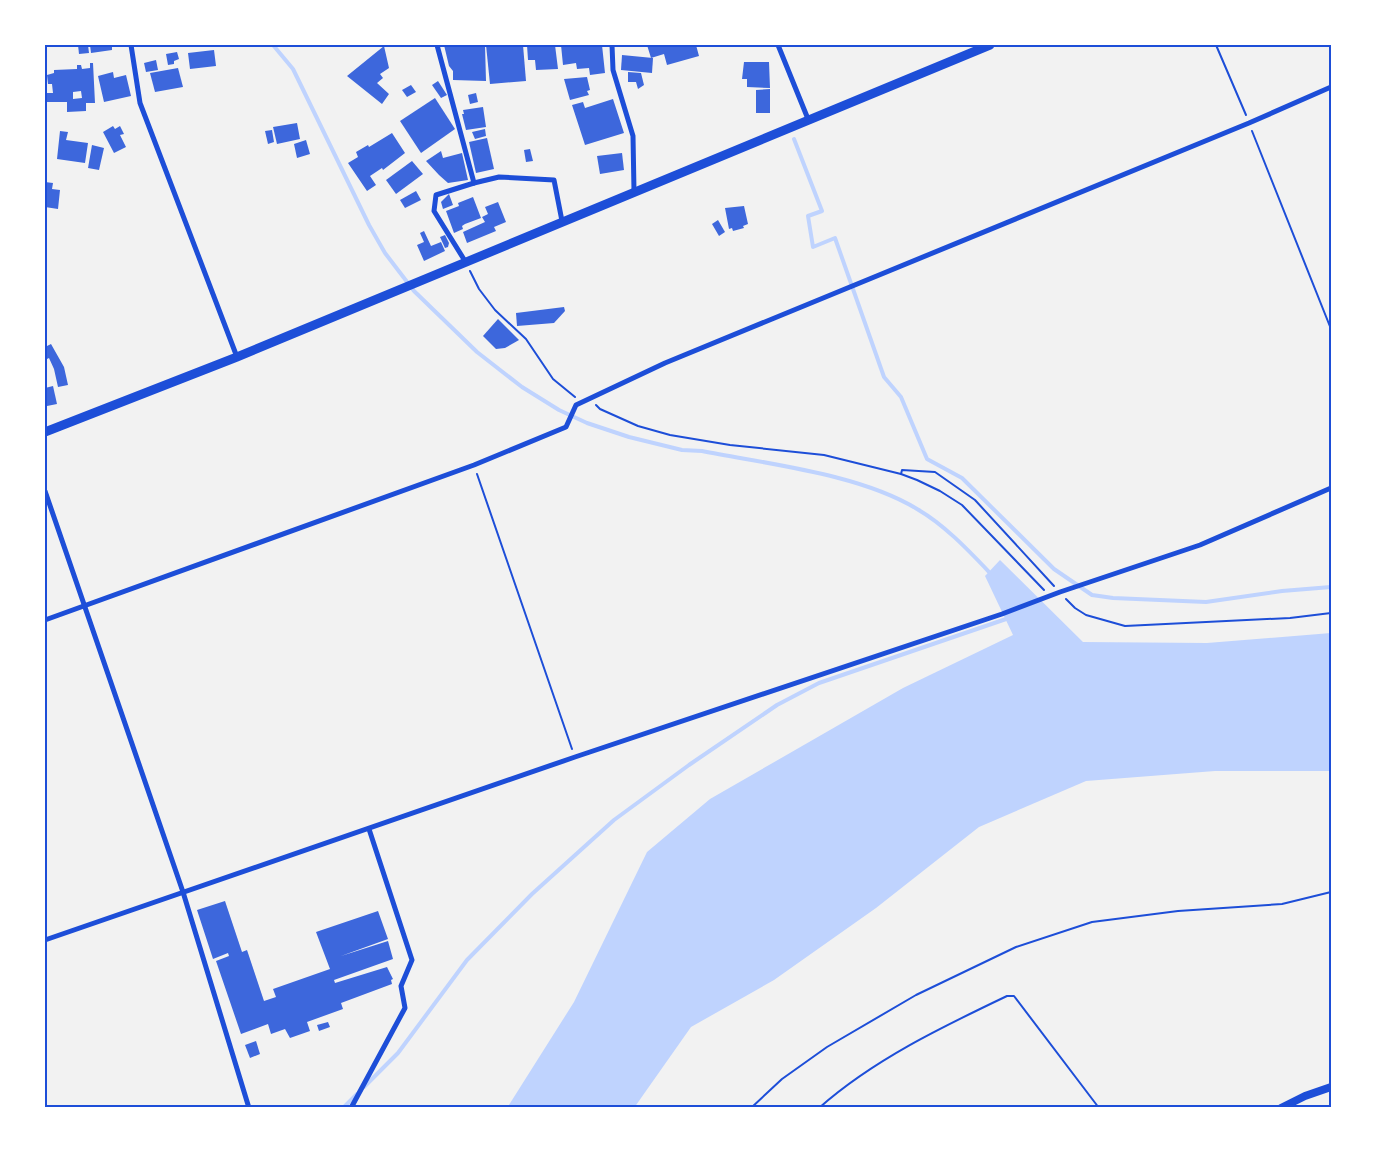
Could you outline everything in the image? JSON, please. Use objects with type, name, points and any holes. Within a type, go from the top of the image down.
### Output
[{"type":"main road","points":[[45,432],[237,357],[990,45]]},
{"type":"main road","points":[[1281,1108],[1331,1087]]},
{"type":"street","points":[[131,45],[140,103],[237,357]]},
{"type":"street","points":[[436,45],[474,183]]},
{"type":"street","points":[[612,45],[613,70],[633,136],[634,191]]},
{"type":"street","points":[[778,45],[808,119]]},
{"type":"street","points":[[45,620],[474,465],[566,427],[579,404],[665,363],[1249,123],[1331,87]]},
{"type":"street","points":[[465,261],[434,211],[436,195],[499,177],[554,180],[562,221]]},
{"type":"street","points":[[45,940],[1200,545],[1331,488]]},
{"type":"street","points":[[45,491],[183,892],[249,1108]]},
{"type":"street","points":[[351,1108],[405,1008],[401,986],[412,960],[369,829]]},
{"type":"path","points":[[1216,45],[1331,329]]},
{"type":"path","points":[[465,261],[479,289],[495,310],[526,339],[553,379],[579,404]]},
{"type":"path","points":[[590,397],[600,409],[638,426],[670,435],[730,445],[824,455],[891,471],[917,480],[962,505],[1049,596]]},
{"type":"path","points":[[474,465],[575,757]]},
{"type":"path","points":[[751,1108],[782,1079],[827,1047],[926,990],[1016,947],[1092,922],[1178,911],[1282,904],[1331,892]]},
{"type":"path","points":[[819,1108],[867,1070],[968,1015],[1007,996],[1014,996],[1099,1108]]},
{"type":"water","points":[[1000,560],[1083,642],[1207,643],[1331,633],[1331,771],[1215,771],[1086,781],[979,827],[876,908],[774,980],[691,1027],[634,1108],[507,1108],[574,1002],[647,852],[710,799],[903,688],[1013,635],[985,576]]},
{"type":"building","points":[[78,45],[88,45],[89,53],[79,54]]},
{"type":"building","points":[[90,45],[112,45],[112,50],[91,53]]},
{"type":"building","points":[[444,45],[485,45],[486,81],[453,80],[453,71],[449,66]]},
{"type":"building","points":[[486,45],[523,45],[526,81],[490,84]]},
{"type":"building","points":[[527,45],[555,45],[558,69],[536,70],[535,60],[528,60]]},
{"type":"building","points":[[561,45],[602,45],[605,73],[590,75],[589,68],[577,69],[576,63],[563,65]]},
{"type":"building","points":[[647,45],[696,45],[699,56],[667,65],[664,54],[651,58]]},
{"type":"building","points":[[384,46],[389,68],[380,74],[383,78],[377,83],[389,94],[382,104],[347,76]]},
{"type":"building","points":[[214,50],[216,66],[190,69],[188,53]]},
{"type":"building","points":[[177,52],[179,59],[174,61],[174,64],[168,65],[166,54]]},
{"type":"building","points":[[622,55],[653,58],[652,73],[621,70]]},
{"type":"building","points":[[156,60],[158,70],[146,72],[144,63]]},
{"type":"building","points":[[744,62],[769,62],[770,88],[747,87],[747,79],[742,79]]},
{"type":"building","points":[[90,63],[93,63],[95,103],[86,103],[86,111],[67,112],[67,102],[45,102],[45,93],[53,93],[52,84],[48,84],[47,75],[54,73],[54,70],[77,69],[77,65],[81,65],[82,69],[90,68]],"holes":[[[81,91],[82,98],[73,99],[73,92]]]},
{"type":"building","points":[[178,68],[183,87],[155,92],[150,73]]},
{"type":"building","points":[[113,72],[114,78],[126,75],[131,96],[104,102],[98,76]]},
{"type":"building","points":[[628,72],[641,73],[644,85],[638,89],[636,82],[628,82]]},
{"type":"building","points":[[587,77],[589,95],[570,100],[564,79]]},
{"type":"building","points":[[438,81],[447,95],[441,98],[432,85]]},
{"type":"building","points":[[411,85],[416,92],[407,97],[402,90]]},
{"type":"building","points":[[770,89],[770,113],[756,113],[756,90]]},
{"type":"building","points":[[476,93],[478,102],[470,104],[468,95]]},
{"type":"building","points":[[435,98],[455,129],[421,153],[400,121]]},
{"type":"building","points":[[613,99],[624,133],[585,145],[572,105],[583,102],[585,108]]},
{"type":"building","points":[[483,107],[486,127],[466,130],[463,110]]},
{"type":"building","points":[[297,123],[300,139],[277,144],[273,127]]},
{"type":"building","points":[[113,126],[115,129],[120,126],[124,134],[120,135],[126,147],[114,153],[103,132]]},
{"type":"building","points":[[485,129],[486,136],[475,139],[472,132]]},
{"type":"building","points":[[272,130],[274,142],[268,144],[265,131]]},
{"type":"building","points":[[60,131],[68,132],[66,140],[88,143],[85,163],[57,159]]},
{"type":"building","points":[[392,133],[405,153],[383,170],[382,168],[370,176],[376,185],[367,191],[348,163],[358,157],[356,152]]},
{"type":"building","points":[[487,138],[494,169],[476,173],[469,142]]},
{"type":"building","points":[[306,140],[310,154],[297,158],[294,144]]},
{"type":"building","points":[[92,145],[104,148],[99,170],[88,168]]},
{"type":"building","points":[[530,149],[533,161],[526,162],[524,150]]},
{"type":"building","points":[[441,151],[443,158],[462,153],[468,180],[448,183],[426,161]]},
{"type":"building","points":[[622,153],[624,170],[600,174],[597,156]]},
{"type":"building","points":[[412,161],[423,174],[396,194],[386,180]]},
{"type":"building","points":[[45,182],[53,183],[52,189],[60,190],[58,209],[45,207]]},
{"type":"building","points":[[416,191],[421,200],[405,208],[400,200]]},
{"type":"building","points":[[449,194],[453,205],[443,209],[441,202]]},
{"type":"building","points":[[473,197],[481,218],[465,224],[462,226],[463,229],[454,233],[446,211]]},
{"type":"building","points":[[498,202],[506,222],[494,227],[496,231],[467,243],[463,232],[485,222],[482,217],[488,214],[485,207]]},
{"type":"building","points":[[744,206],[748,224],[743,226],[744,228],[733,231],[732,228],[729,229],[725,208]]},
{"type":"building","points":[[718,220],[725,232],[719,236],[712,224]]},
{"type":"building","points":[[424,231],[431,246],[441,242],[445,251],[424,261],[417,245],[424,242],[420,233]]},
{"type":"building","points":[[445,235],[449,243],[445,248],[440,237]]},
{"type":"building","points":[[564,307],[565,311],[554,323],[517,326],[516,313]]},
{"type":"building","points":[[498,319],[519,340],[505,348],[496,349],[483,336]]},
{"type":"building","points":[[51,344],[64,367],[68,385],[58,387],[49,358],[45,360],[45,347]]},
{"type":"building","points":[[53,386],[57,404],[47,406],[45,388]]},
{"type":"building","points":[[225,901],[242,952],[247,950],[264,1001],[276,997],[273,989],[330,969],[316,932],[378,911],[388,939],[341,956],[388,941],[393,959],[334,980],[335,983],[387,967],[393,979],[392,984],[341,1003],[343,1009],[307,1022],[310,1031],[290,1038],[285,1029],[271,1034],[268,1024],[241,1034],[216,961],[229,956],[228,953],[213,959],[197,910]]},
{"type":"building","points":[[328,1022],[330,1027],[319,1031],[317,1025]]},
{"type":"building","points":[[256,1041],[260,1054],[250,1058],[245,1045]]},
{"type":"waterway","points":[[273,45],[293,69],[385,253],[414,291],[477,352],[522,387],[559,410],[587,423],[629,437],[682,450],[702,451],[812,472],[868,487],[894,497],[937,523],[957,539],[992,575]]},
{"type":"waterway","points":[[794,139],[822,211],[808,216],[813,247],[835,238],[884,377],[901,397],[927,459],[962,478],[1054,569],[1092,595],[1113,598],[1206,602],[1282,591],[1331,587]]},
{"type":"waterway","points":[[364,1087],[398,1053],[467,960],[532,894],[614,820],[689,765],[777,705],[819,683],[1009,618]]},
{"type":"waterway","points":[[343,1108],[357,1094]]}]
